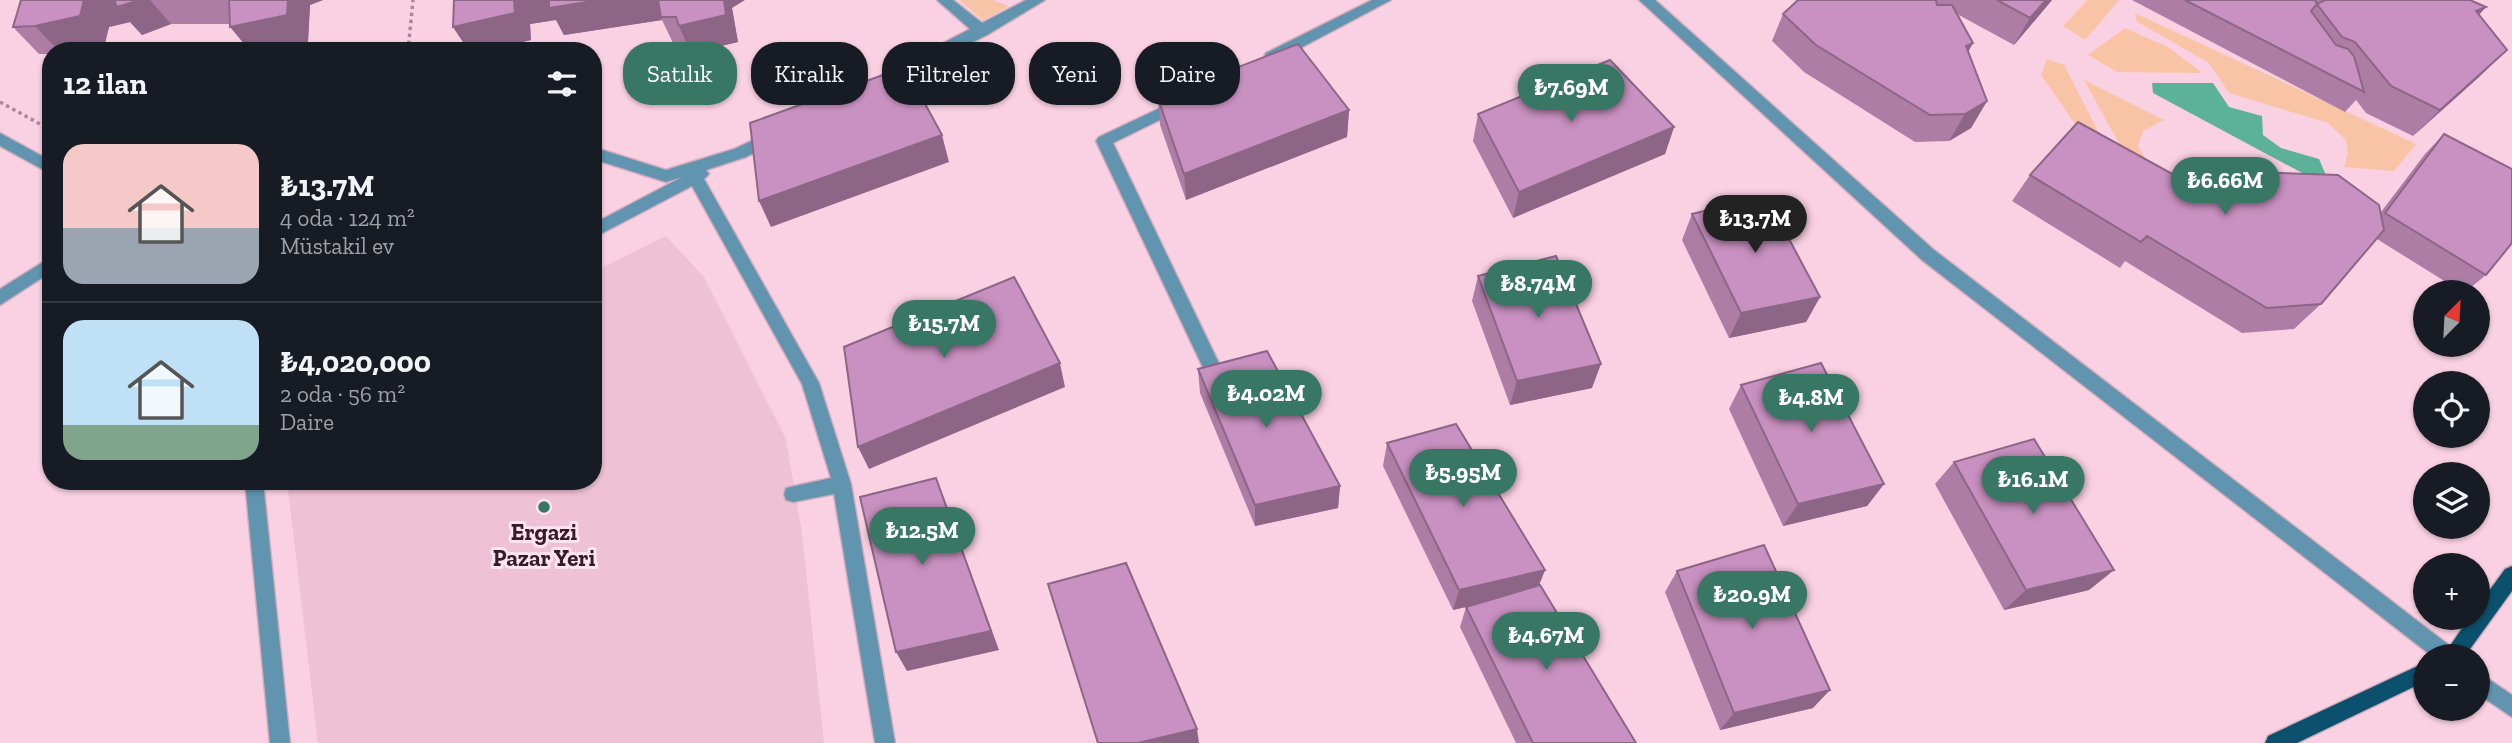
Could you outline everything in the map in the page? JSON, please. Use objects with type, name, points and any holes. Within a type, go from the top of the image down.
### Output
[{"type":"main road","points":[[2462,644],[2512,575]]},
{"type":"main road","points":[[2275,743],[2413,677]]},
{"type":"street","points":[[944,0],[982,31]]},
{"type":"street","points":[[873,86],[1038,0]]},
{"type":"street","points":[[1262,61],[1384,0]]},
{"type":"street","points":[[1646,0],[1928,256],[2431,644]]},
{"type":"street","points":[[1175,105],[1104,141],[1216,376]]},
{"type":"street","points":[[602,227],[788,129]]},
{"type":"street","points":[[0,139],[42,163]]},
{"type":"street","points":[[602,156],[666,176],[740,153]]},
{"type":"street","points":[[695,177],[810,383],[842,484],[886,743]]},
{"type":"street","points":[[0,298],[42,269]]},
{"type":"street","points":[[793,494],[842,484]]},
{"type":"street","points":[[255,490],[280,743]]},
{"type":"street","points":[[2490,691],[2512,707]]},
{"type":"path","points":[[409,42],[413,0]]},
{"type":"path","points":[[0,102],[42,125]]},
{"type":"shaded area","points":[[959,0],[992,0],[1009,6],[983,20]]},
{"type":"shaded area","points":[[2088,0],[2119,0],[2085,40],[2063,26]]},
{"type":"shaded area","points":[[2135,13],[2416,144],[2394,171],[2344,167],[2348,153],[2346,140],[2328,123],[2229,93],[2209,63],[2136,21]]},
{"type":"shaded area","points":[[2125,28],[2168,47],[2202,73],[2117,72],[2088,55]]},
{"type":"shaded area","points":[[2047,59],[2064,65],[2098,131],[2087,141],[2041,75]]},
{"type":"shaded area","points":[[2084,80],[2164,120],[2143,131],[2138,146],[2154,172],[2126,156]]},
{"type":"shaded area","points":[[2152,83],[2213,83],[2229,107],[2262,116],[2263,135],[2281,148],[2319,159],[2332,189],[2153,93]]},
{"type":"shaded area","name":"Ergazi Pazar Yeri","points":[[666,236],[704,277],[786,439],[802,533],[824,743],[318,743],[288,490],[602,490],[602,268]]},
{"type":"building","points":[[21,0],[84,0],[80,16],[35,26],[13,27]]},
{"type":"building","points":[[114,0],[140,0],[117,7]]},
{"type":"building","points":[[229,0],[288,0],[287,15],[230,27]]},
{"type":"building","points":[[454,0],[514,0],[515,13],[453,27]]},
{"type":"building","points":[[549,0],[600,0],[549,8]]},
{"type":"building","points":[[658,0],[724,0],[726,15],[679,26],[676,17],[661,17]]},
{"type":"building","points":[[1798,0],[1936,0],[1937,5],[1952,5],[1973,43],[1966,46],[1987,101],[1965,114],[1930,115],[1816,45],[1783,14]]},
{"type":"building","points":[[1997,0],[2046,0],[2030,18]]},
{"type":"building","points":[[2185,0],[2315,0],[2317,4],[2311,11],[2336,45],[2348,49],[2354,56],[2364,92]]},
{"type":"building","points":[[2325,0],[2470,0],[2486,7],[2476,11],[2507,50],[2440,110],[2391,86],[2355,42],[2342,37],[2317,4]]},
{"type":"building","points":[[1298,44],[1349,110],[1184,174],[1160,105],[1240,105],[1240,66]]},
{"type":"building","points":[[1610,60],[1674,127],[1519,192],[1478,114]]},
{"type":"building","points":[[882,75],[882,105],[926,105],[942,135],[759,201],[750,123],[800,105],[868,105],[868,80]]},
{"type":"building","points":[[2078,122],[2174,175],[2254,172],[2338,175],[2379,205],[2384,230],[2321,304],[2267,308],[2147,236],[2141,242],[2030,175]]},
{"type":"building","points":[[2444,134],[2512,169],[2512,243],[2486,275],[2385,213]]},
{"type":"building","points":[[1766,196],[1820,297],[1741,313],[1692,214]]},
{"type":"building","points":[[1556,256],[1601,364],[1517,381],[1478,276]]},
{"type":"building","points":[[1014,277],[1060,363],[858,447],[844,347]]},
{"type":"building","points":[[1267,351],[1340,486],[1255,505],[1198,369]]},
{"type":"building","points":[[1821,363],[1884,484],[1798,504],[1741,385]]},
{"type":"building","points":[[1456,424],[1545,570],[1459,590],[1387,443]]},
{"type":"building","points":[[2034,439],[2114,570],[2026,590],[1954,462]]},
{"type":"building","points":[[936,478],[991,631],[896,652],[860,497]]},
{"type":"building","points":[[1764,545],[1830,690],[1734,713],[1677,571]]},
{"type":"building","points":[[1126,563],[1197,729],[1138,743],[1098,743],[1048,584]]},
{"type":"building","points":[[1540,585],[1636,743],[1533,743],[1466,607]]},
{"type":"place","name":"Ergazi Pazar Yeri","points":[[544,507]]}]
